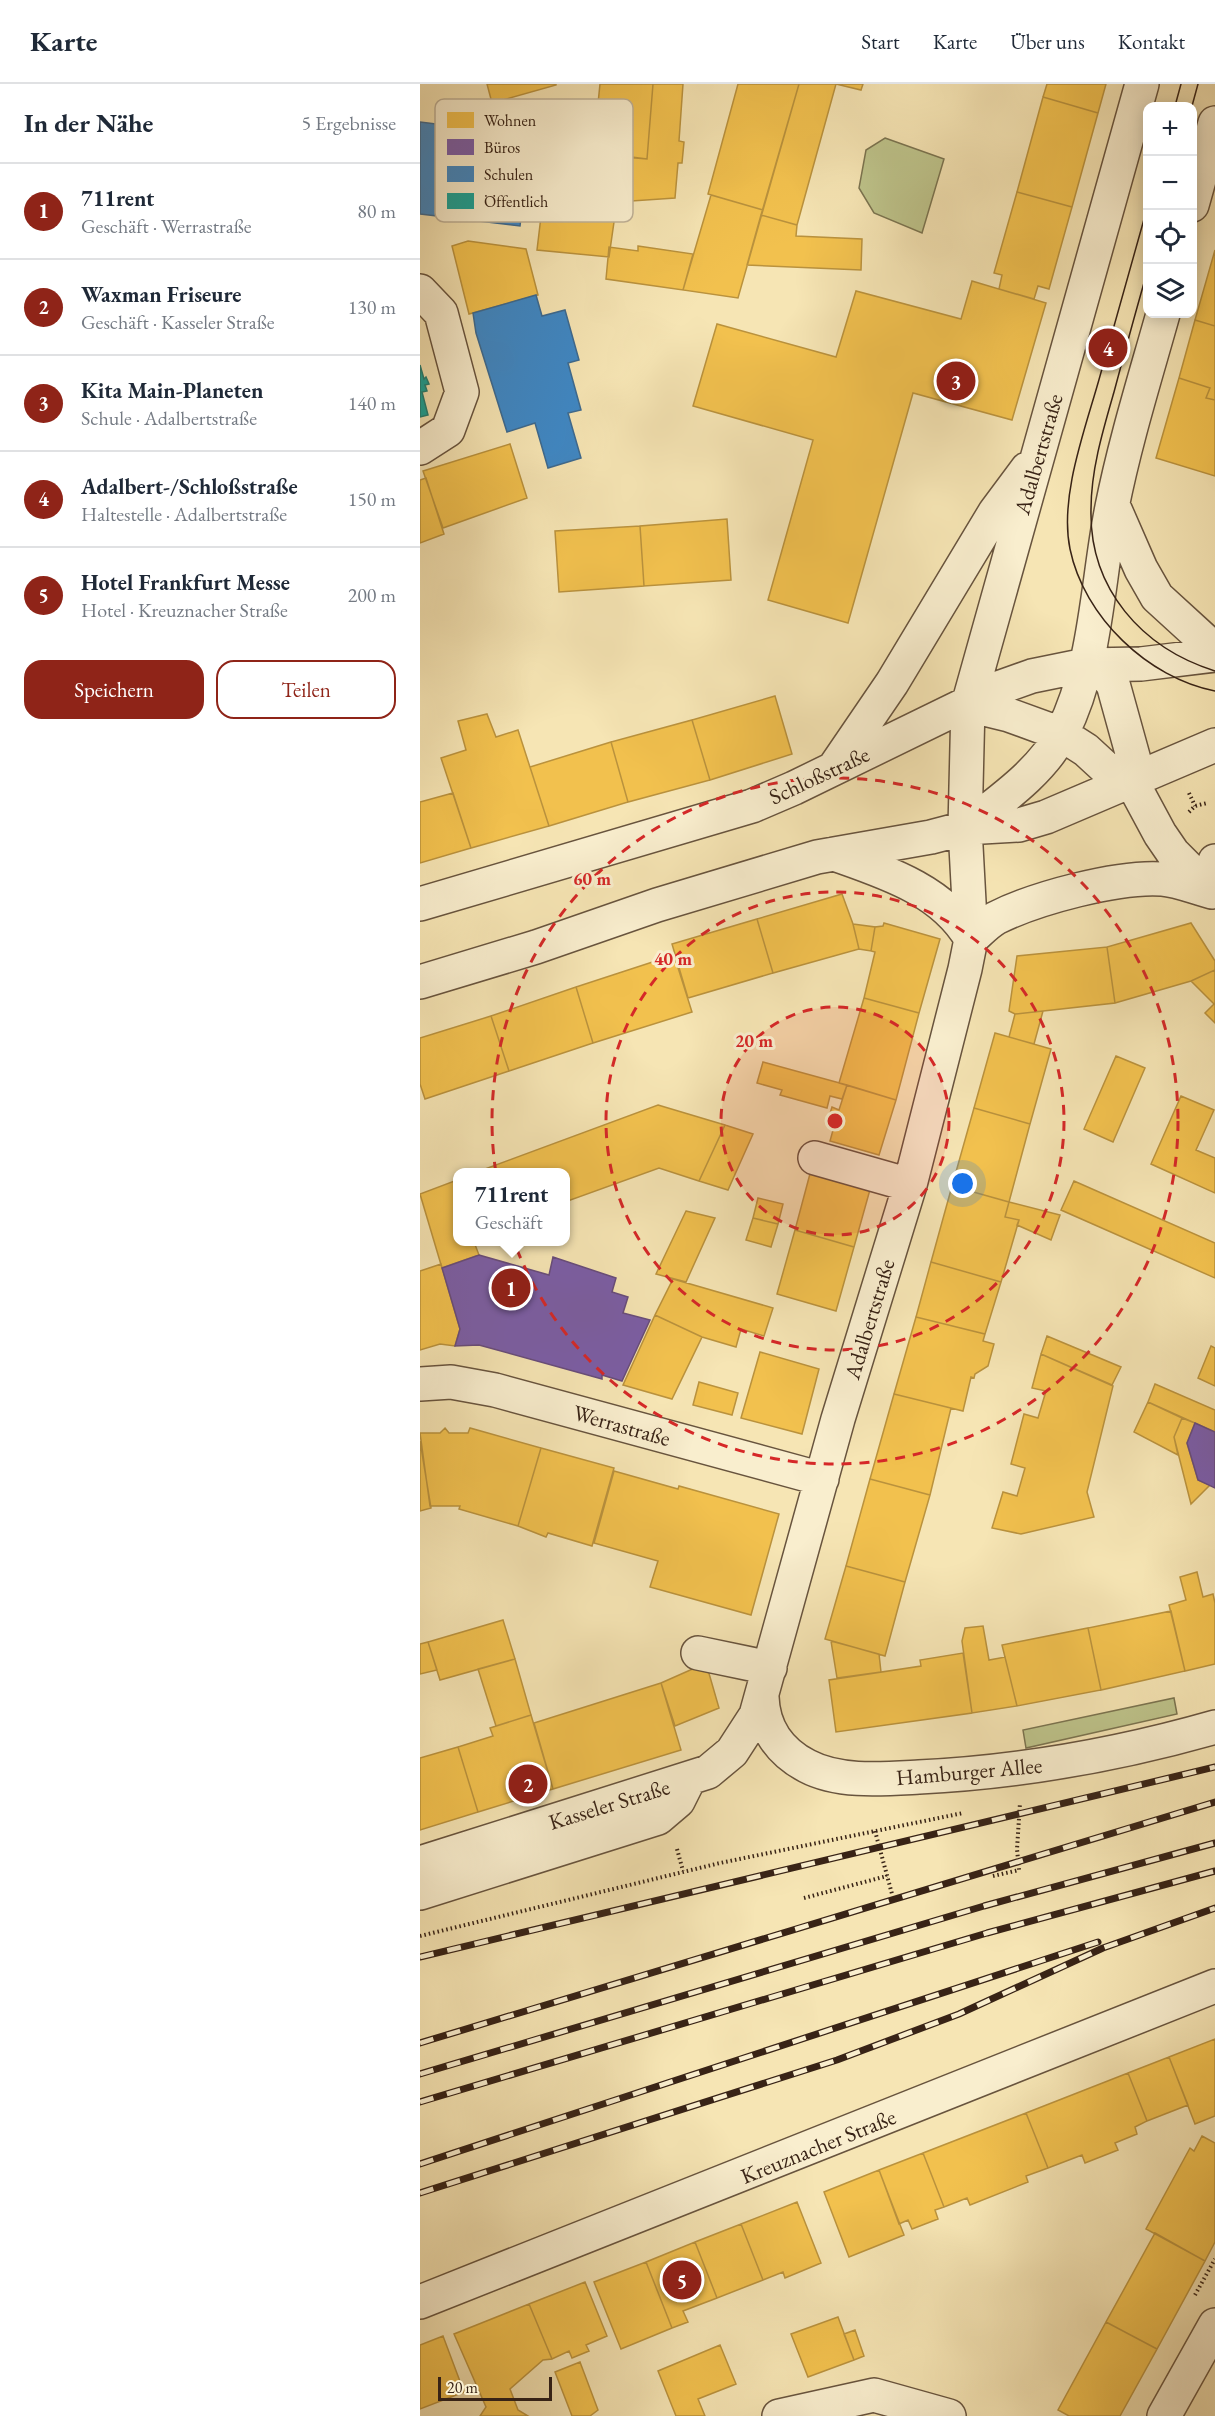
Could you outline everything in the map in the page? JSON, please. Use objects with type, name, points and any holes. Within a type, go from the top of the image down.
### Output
[{"type":"street","name":"Adalbertstraße","points":[[766,1683],[822,1479],[910,1185],[950,1034],[971,939],[964,828],[968,705],[1142,84]]},
{"type":"street","points":[[1197,187],[1215,123]]},
{"type":"street","points":[[420,291],[441,313],[462,392],[448,430],[420,448]]},
{"type":"street","points":[[964,828],[1040,764],[1061,734],[1086,665],[1113,505],[1161,318]]},
{"type":"street","points":[[834,768],[892,683],[995,512],[1038,453]]},
{"type":"street","points":[[1113,505],[1141,569],[1157,597],[1215,650]]},
{"type":"street","name":"Schloßstraße","points":[[420,904],[752,806],[968,705],[1001,687],[1032,676],[1086,665],[1141,664],[1215,655]]},
{"type":"street","points":[[1086,665],[1104,673],[1113,684],[1134,760],[1132,782],[1173,853],[1214,883]]},
{"type":"street","points":[[968,705],[1009,715],[1061,734],[1086,750],[1111,773],[1132,782]]},
{"type":"street","points":[[420,982],[536,947],[657,905],[833,854],[920,839],[964,828],[1019,825],[1068,809],[1215,745]]},
{"type":"street","points":[[833,854],[882,871],[924,892],[947,907],[960,920],[971,939],[996,918],[1037,902],[1107,884],[1164,879],[1214,883]]},
{"type":"street","points":[[815,1158],[910,1185]]},
{"type":"street","name":"Werrastraße","points":[[420,1384],[451,1382],[495,1390],[822,1479]]},
{"type":"street","points":[[698,1653],[766,1683]]},
{"type":"street","name":"Hamburger Allee","points":[[766,1683],[763,1710],[771,1734],[789,1755],[816,1770],[849,1777],[881,1779],[1016,1770],[1117,1753],[1215,1727]]},
{"type":"street","name":"Kasseler Straße","points":[[420,1863],[708,1772],[732,1752],[756,1715],[766,1683]]},
{"type":"street","points":[[420,1893],[658,1818],[678,1801],[689,1779]]},
{"type":"street","name":"Kreuznacher Straße","points":[[420,2302],[1215,1986]]},
{"type":"street","points":[[1164,2416],[1215,2325]]},
{"type":"street","points":[[779,2416],[874,2395],[949,2416]]},
{"type":"path","points":[[1188,813],[1195,806],[1207,803]]},
{"type":"path","points":[[1009,1804],[1020,1802]]},
{"type":"path","points":[[420,1936],[711,1865],[965,1813]]},
{"type":"path","points":[[876,1831],[891,1893]]},
{"type":"path","points":[[993,1876],[1019,1870]]},
{"type":"path","points":[[804,1898],[887,1876]]},
{"type":"green space","points":[[885,138],[944,159],[922,233],[874,213],[859,188],[866,150]]},
{"type":"green space","points":[[1174,1698],[1177,1714],[1026,1748],[1023,1730]]},
{"type":"building: Wohnen","points":[[487,84],[556,84],[506,99],[491,99]]},
{"type":"building: Wohnen","points":[[600,84],[653,84],[647,159],[633,157],[633,99],[598,99]]},
{"type":"building: Wohnen","points":[[653,84],[683,84],[679,141],[684,142],[682,163],[678,163],[675,198],[633,201],[633,158],[647,159]]},
{"type":"building: Wohnen","points":[[738,84],[799,84],[763,210],[708,194]]},
{"type":"building: Wohnen","points":[[799,84],[836,84],[797,225],[761,215]]},
{"type":"building: Wohnen","points":[[836,84],[863,84],[861,90]]},
{"type":"building: Wohnen","points":[[1047,84],[1106,84],[1098,113],[1043,97]]},
{"type":"building: Wohnen","points":[[1043,97],[1098,113],[1072,207],[1017,192]]},
{"type":"building: Wohnen","points":[[1017,192],[1072,207],[1049,289],[1038,286],[1034,299],[999,289],[1002,275],[994,273]]},
{"type":"building: Wohnen","points":[[711,195],[763,210],[738,298],[683,290]]},
{"type":"building: Wohnen","points":[[761,215],[797,225],[796,236],[862,239],[861,270],[747,265]]},
{"type":"building: Wohnen","points":[[540,222],[614,222],[609,257],[537,250]]},
{"type":"building: Wohnen","points":[[468,241],[526,249],[538,295],[469,314],[452,246]]},
{"type":"building: Wohnen","points":[[638,246],[693,254],[683,290],[606,279],[609,247],[638,251]]},
{"type":"building: Wohnen","points":[[1215,250],[1215,326],[1195,320]]},
{"type":"building: Wohnen","points":[[972,281],[1046,303],[1012,420],[913,393],[848,623],[768,600],[813,440],[693,406],[717,324],[836,357],[856,291],[961,319]]},
{"type":"building: Wohnen","points":[[1195,320],[1215,326],[1215,400],[1206,398],[1210,388],[1179,378]]},
{"type":"building: Wohnen","points":[[1179,378],[1210,388],[1206,398],[1215,400],[1215,476],[1156,458]]},
{"type":"building: Wohnen","points":[[510,444],[527,498],[443,528],[423,471]]},
{"type":"building: Wohnen","points":[[426,478],[444,534],[420,543],[420,480]]},
{"type":"building: Wohnen","points":[[727,519],[731,580],[644,586],[640,526]]},
{"type":"building: Wohnen","points":[[640,526],[644,586],[559,592],[555,531]]},
{"type":"building: Wohnen","points":[[775,696],[792,754],[710,780],[692,720]]},
{"type":"building: Wohnen","points":[[487,714],[496,737],[518,730],[549,826],[471,848],[441,758],[466,750],[458,721]]},
{"type":"building: Wohnen","points":[[692,720],[710,780],[628,802],[611,742]]},
{"type":"building: Wohnen","points":[[611,742],[628,802],[549,826],[530,767]]},
{"type":"building: Wohnen","points":[[453,793],[471,848],[420,863],[420,802]]},
{"type":"building: Wohnen","points":[[842,894],[859,949],[773,973],[757,919]]},
{"type":"building: Wohnen","points":[[757,919],[773,973],[688,998],[672,944]]},
{"type":"building: Wohnen","points":[[884,923],[940,939],[919,1013],[864,998],[875,952],[871,951],[875,927],[883,926]]},
{"type":"building: Wohnen","points":[[1191,923],[1215,961],[1215,970],[1191,981],[1115,1003],[1107,947]]},
{"type":"building: Wohnen","points":[[853,924],[875,927],[871,951],[859,949]]},
{"type":"building: Wohnen","points":[[1107,947],[1115,1003],[1015,1014],[1009,1011],[1017,956]]},
{"type":"building: Wohnen","points":[[674,955],[692,1012],[593,1043],[576,987]]},
{"type":"building: Wohnen","points":[[1215,970],[1215,1003],[1214,1004],[1191,981]]},
{"type":"building: Wohnen","points":[[576,987],[593,1043],[509,1071],[491,1016]]},
{"type":"building: Wohnen","points":[[864,998],[919,1013],[896,1100],[839,1083]]},
{"type":"building: Wohnen","points":[[1215,1003],[1215,1023],[1205,1013]]},
{"type":"building: Wohnen","points":[[1043,1011],[1034,1044],[1009,1037],[1015,1014]]},
{"type":"building: Wohnen","points":[[491,1016],[509,1071],[425,1099],[420,1084],[420,1038]]},
{"type":"building: Wohnen","points":[[995,1033],[1051,1049],[1030,1124],[974,1108]]},
{"type":"building: Wohnen","points":[[1116,1056],[1145,1068],[1113,1142],[1084,1129]]},
{"type":"building: Wohnen","points":[[763,1062],[847,1085],[842,1099],[830,1096],[827,1108],[780,1095],[782,1090],[757,1083]]},
{"type":"building: Wohnen","points":[[847,1085],[896,1100],[879,1155],[830,1141],[835,1123],[828,1120],[832,1107],[839,1110]]},
{"type":"building: Wohnen","points":[[1181,1096],[1214,1110],[1196,1150],[1215,1158],[1215,1193],[1151,1164]]},
{"type":"building: Wohnen","points":[[658,1105],[725,1125],[699,1181],[659,1168],[570,1200],[570,1168],[488,1168]]},
{"type":"building: Wohnen","points":[[974,1108],[1030,1124],[1009,1202],[952,1186]]},
{"type":"building: Wohnen","points":[[725,1125],[753,1134],[728,1190],[699,1181]]},
{"type":"building: Wohnen","points":[[811,1170],[871,1186],[854,1247],[795,1230]]},
{"type":"building: Wohnen","points":[[1074,1181],[1215,1243],[1215,1278],[1061,1210]]},
{"type":"building: Wohnen","points":[[453,1182],[453,1246],[476,1246],[479,1255],[442,1268],[420,1194]]},
{"type":"building: Wohnen","points":[[952,1186],[1009,1202],[1005,1217],[1019,1220],[1001,1282],[931,1262]]},
{"type":"building: Wohnen","points":[[758,1198],[783,1204],[778,1224],[753,1218]]},
{"type":"building: Wohnen","points":[[1009,1202],[1060,1215],[1051,1240],[1017,1225],[1019,1220],[1005,1217]]},
{"type":"building: Wohnen","points":[[686,1211],[715,1218],[686,1282],[656,1274]]},
{"type":"building: Wohnen","points":[[753,1218],[778,1224],[771,1247],[746,1240]]},
{"type":"building: Wohnen","points":[[795,1230],[854,1247],[836,1311],[777,1294]]},
{"type":"building: Wohnen","points":[[931,1262],[1001,1282],[985,1334],[916,1317]]},
{"type":"building: Wohnen","points":[[441,1264],[460,1329],[455,1346],[440,1344],[420,1350],[420,1271]]},
{"type":"building: Wohnen","points":[[673,1279],[773,1308],[764,1336],[741,1329],[736,1347],[702,1337],[655,1315]]},
{"type":"building: Wohnen","points":[[655,1315],[702,1337],[672,1399],[623,1385]]},
{"type":"building: Wohnen","points":[[916,1317],[985,1334],[983,1341],[994,1344],[988,1366],[975,1374],[974,1378],[971,1377],[963,1411],[894,1394]]},
{"type":"building: Wohnen","points":[[1047,1336],[1121,1367],[1112,1385],[1041,1354]]},
{"type":"building: Wohnen","points":[[1211,1346],[1215,1348],[1215,1386],[1198,1378]]},
{"type":"building: Wohnen","points":[[760,1352],[819,1369],[802,1434],[741,1418]]},
{"type":"building: Wohnen","points":[[1041,1354],[1113,1386],[1087,1492],[1094,1517],[1021,1534],[992,1528],[1003,1492],[1017,1496],[1025,1468],[1011,1464],[1024,1414],[1038,1418],[1046,1391],[1032,1388]]},
{"type":"building: Wohnen","points":[[699,1382],[738,1393],[732,1415],[693,1405]]},
{"type":"building: Wohnen","points":[[1155,1384],[1215,1410],[1215,1432],[1148,1402]]},
{"type":"building: Wohnen","points":[[894,1394],[951,1408],[930,1495],[870,1479]]},
{"type":"building: Wohnen","points":[[1148,1402],[1182,1418],[1174,1437],[1178,1455],[1134,1432]]},
{"type":"building: Wohnen","points":[[1182,1418],[1195,1423],[1187,1443],[1198,1480],[1210,1485],[1191,1504],[1174,1437]]},
{"type":"building: Wohnen","points":[[445,1428],[449,1433],[468,1433],[470,1428],[541,1448],[518,1526],[459,1509],[460,1506],[430,1506],[420,1433],[440,1433]]},
{"type":"building: Wohnen","points":[[420,1441],[431,1508],[420,1511]]},
{"type":"building: Wohnen","points":[[541,1448],[614,1468],[592,1546],[548,1533],[546,1537],[518,1526]]},
{"type":"building: Wohnen","points":[[614,1471],[678,1489],[679,1486],[779,1514],[751,1615],[650,1587],[658,1561],[594,1543]]},
{"type":"building: Wohnen","points":[[870,1479],[930,1495],[905,1582],[846,1566]]},
{"type":"building: Wohnen","points":[[846,1566],[905,1582],[885,1656],[825,1639]]},
{"type":"building: Wohnen","points":[[1197,1572],[1203,1597],[1213,1594],[1215,1603],[1215,1664],[1185,1671],[1169,1605],[1186,1600],[1180,1577]]},
{"type":"building: Wohnen","points":[[1171,1611],[1185,1671],[1101,1690],[1088,1628]]},
{"type":"building: Wohnen","points":[[503,1620],[515,1659],[440,1680],[428,1642]]},
{"type":"building: Wohnen","points":[[983,1626],[989,1660],[1005,1657],[1017,1706],[972,1713],[962,1641],[965,1628]]},
{"type":"building: Wohnen","points":[[1088,1628],[1101,1690],[1017,1706],[1002,1645]]},
{"type":"building: Wohnen","points":[[831,1641],[879,1654],[881,1672],[837,1678]]},
{"type":"building: Wohnen","points":[[428,1642],[437,1670],[420,1674],[420,1644]]},
{"type":"building: Wohnen","points":[[963,1653],[972,1713],[836,1732],[829,1680],[921,1666],[920,1660]]},
{"type":"building: Wohnen","points":[[515,1659],[531,1715],[496,1726],[478,1669]]},
{"type":"building: Wohnen","points":[[706,1663],[719,1708],[675,1726],[661,1683]]},
{"type":"building: Wohnen","points":[[661,1683],[681,1750],[553,1789],[534,1723]]},
{"type":"building: Wohnen","points":[[531,1715],[553,1789],[478,1812],[458,1747],[493,1736],[490,1728]]},
{"type":"building: Wohnen","points":[[458,1747],[478,1812],[420,1830],[420,1758]]},
{"type":"building: Wohnen","points":[[1215,2039],[1215,2116],[1195,2124],[1169,2057]]},
{"type":"building: Wohnen","points":[[1169,2057],[1188,2105],[1147,2121],[1128,2073]]},
{"type":"building: Wohnen","points":[[1128,2073],[1147,2121],[1135,2127],[1137,2134],[1115,2143],[1118,2150],[1085,2163],[1082,2155],[1048,2168],[1026,2113]]},
{"type":"building: Wohnen","points":[[1026,2113],[1048,2168],[1026,2176],[1028,2182],[970,2205],[967,2198],[944,2207],[923,2153]]},
{"type":"building: Wohnen","points":[[1202,2136],[1215,2143],[1215,2242],[1205,2261],[1146,2229],[1190,2148],[1194,2151]]},
{"type":"building: Wohnen","points":[[923,2153],[944,2207],[935,2210],[938,2219],[912,2229],[908,2220],[899,2224],[879,2170]]},
{"type":"building: Wohnen","points":[[879,2170],[904,2235],[849,2257],[824,2192]]},
{"type":"building: Wohnen","points":[[797,2202],[821,2263],[785,2278],[783,2272],[763,2280],[741,2224]]},
{"type":"building: Wohnen","points":[[741,2224],[763,2280],[717,2298],[695,2242]]},
{"type":"building: Wohnen","points":[[1155,2233],[1205,2261],[1157,2349],[1106,2322]]},
{"type":"building: Wohnen","points":[[695,2242],[717,2298],[683,2311],[688,2322],[672,2328],[646,2262]]},
{"type":"building: Wohnen","points":[[646,2262],[672,2328],[621,2349],[594,2282]]},
{"type":"building: Wohnen","points":[[585,2282],[607,2336],[586,2345],[589,2351],[572,2358],[569,2351],[552,2359],[529,2304]]},
{"type":"building: Wohnen","points":[[529,2304],[552,2359],[543,2360],[510,2389],[518,2410],[528,2416],[480,2416],[486,2407],[454,2334]]},
{"type":"building: Wohnen","points":[[838,2317],[854,2360],[808,2377],[791,2334]]},
{"type":"building: Wohnen","points":[[1106,2322],[1157,2349],[1120,2416],[1069,2416],[1058,2410]]},
{"type":"building: Wohnen","points":[[855,2330],[864,2356],[854,2360],[844,2334]]},
{"type":"building: Wohnen","points":[[443,2336],[464,2392],[420,2409],[420,2345]]},
{"type":"building: Wohnen","points":[[720,2345],[736,2384],[698,2399],[705,2416],[676,2416],[658,2371]]},
{"type":"building: Wohnen","points":[[580,2362],[598,2410],[590,2416],[572,2416],[555,2372]]},
{"type":"building: Büros","points":[[479,1255],[549,1275],[553,1257],[616,1278],[612,1292],[628,1297],[623,1313],[650,1320],[622,1381],[602,1375],[602,1379],[479,1345],[455,1346],[460,1329],[442,1268]]},
{"type":"building: Büros","points":[[1195,1423],[1215,1432],[1215,1488],[1198,1480],[1187,1443]]},
{"type":"building: Schulen","points":[[420,122],[435,124],[435,216],[420,214]]},
{"type":"building: Schulen","points":[[487,222],[520,222],[520,226]]},
{"type":"building: Schulen","points":[[536,295],[542,316],[565,310],[579,360],[568,363],[581,410],[568,413],[581,458],[548,468],[535,423],[507,432],[476,333],[473,313]]},
{"type":"building: Öffentlich","points":[[420,365],[424,379],[426,377],[429,384],[425,385],[427,391],[422,392],[428,415],[420,417]]},
{"type":"tram line","points":[[1176,102],[1181,84]]},
{"type":"tram line","points":[[1193,102],[1198,84]]},
{"type":"tram line","points":[[1147,210],[1081,439],[1068,507],[1070,549],[1089,598],[1104,620],[1123,641],[1166,673],[1190,684],[1215,691]]},
{"type":"tram line","points":[[1143,287],[1098,450],[1091,509],[1093,538],[1099,565],[1110,589],[1143,631],[1189,661],[1215,671]]},
{"type":"railway","points":[[420,1957],[1215,1767]]},
{"type":"railway","points":[[420,2043],[1215,1802]]},
{"type":"railway","points":[[420,2074],[984,1906],[1215,1843]]},
{"type":"railway","points":[[420,2102],[987,1933],[1215,1871]]},
{"type":"railway","points":[[420,2193],[837,2060],[959,2014],[1103,1948],[1215,1908]]},
{"type":"railway","points":[[420,2164],[1098,1942]]},
{"type":"place","name":"Adalbert-/Schloßstraße","points":[[1108,348]]},
{"type":"place","name":"Kita Main-Planeten","points":[[956,381]]},
{"type":"place","name":"711rent","points":[[511,1288]]},
{"type":"place","name":"Waxman Friseure","points":[[528,1784]]},
{"type":"place","name":"Hotel Frankfurt Messe","points":[[682,2280]]}]
